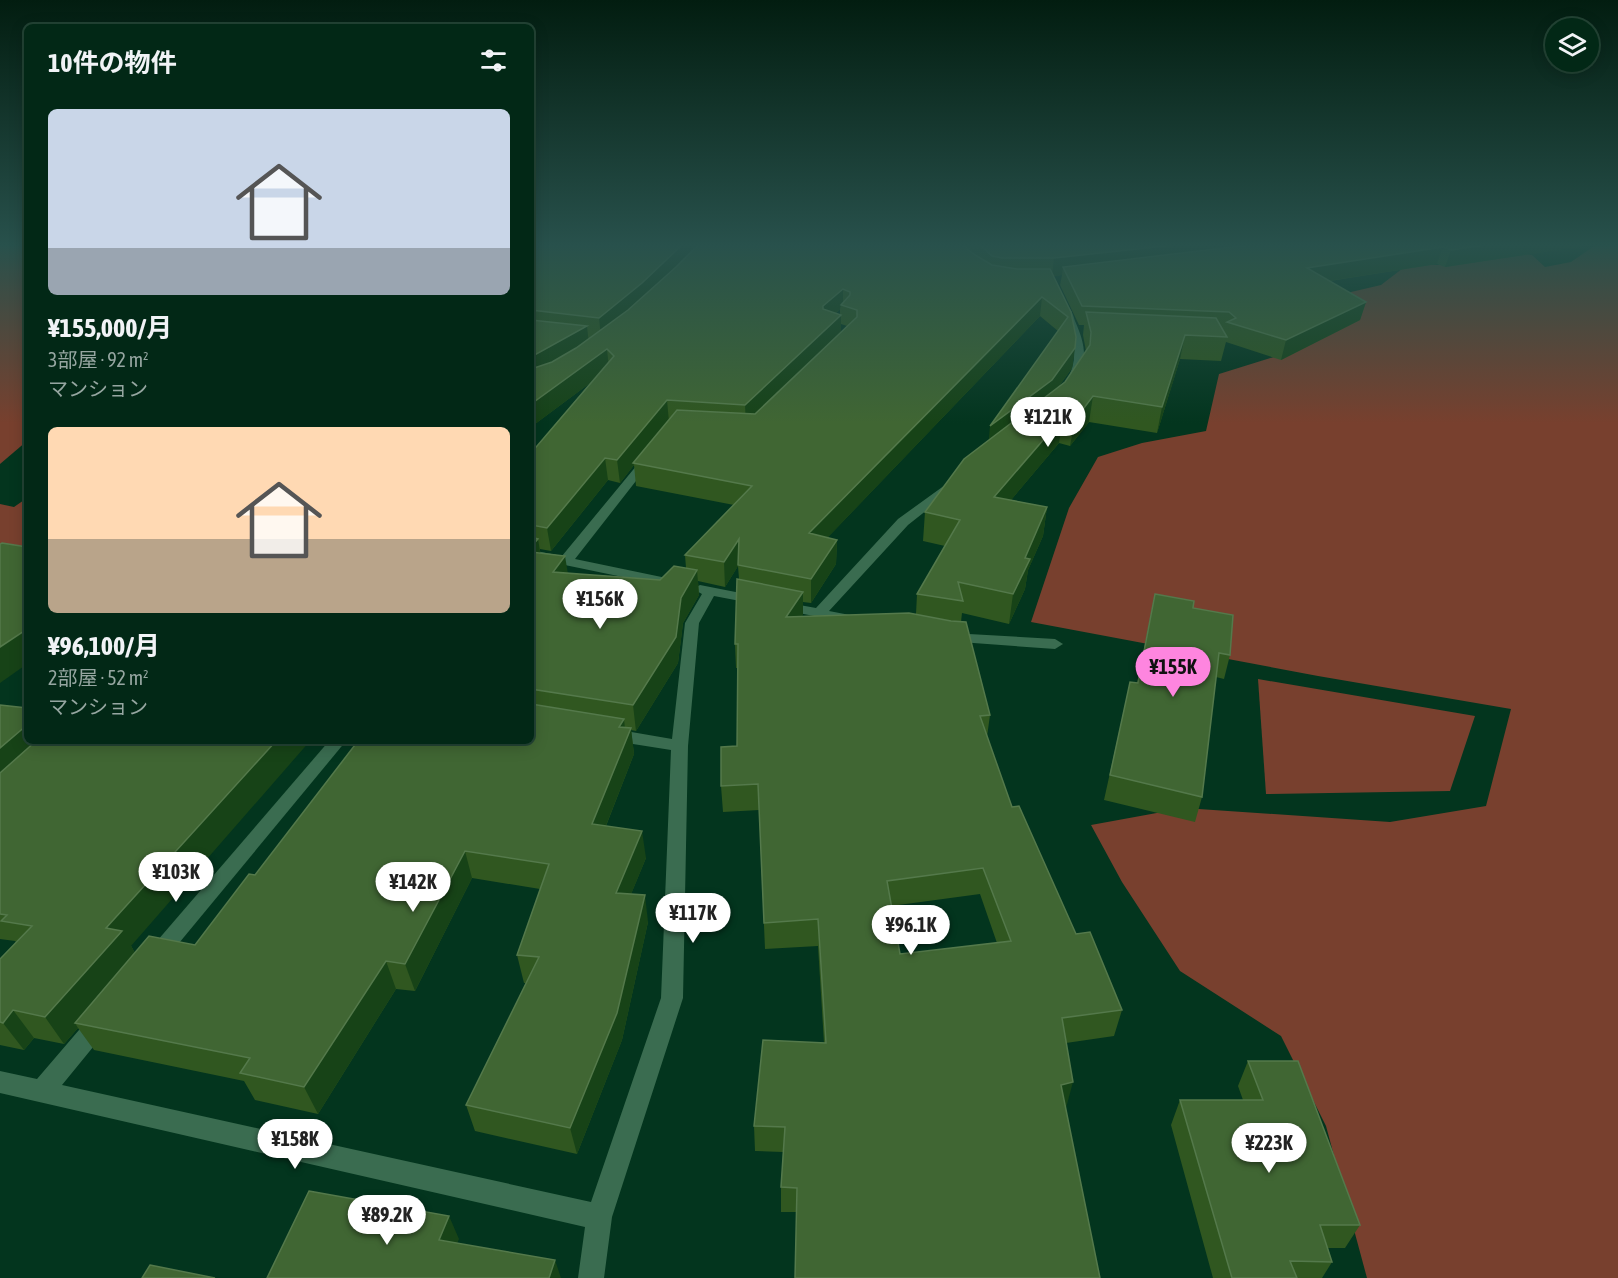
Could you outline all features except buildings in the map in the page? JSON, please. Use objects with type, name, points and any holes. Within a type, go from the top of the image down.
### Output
[{"type":"street","points":[[1063,304],[1081,330],[1079,369],[1067,386]]},
{"type":"street","points":[[565,562],[653,452]]},
{"type":"street","points":[[819,613],[903,522],[959,479]]},
{"type":"street","points":[[534,555],[862,621]]},
{"type":"street","points":[[591,1278],[600,1217],[672,998],[680,746],[692,623],[710,591]]},
{"type":"street","points":[[938,636],[1055,644]]},
{"type":"street","points":[[600,733],[680,746]]},
{"type":"street","points":[[148,965],[335,744]]},
{"type":"street","points":[[43,1090],[111,1010]]},
{"type":"street","points":[[0,1082],[600,1217]]},
{"type":"shaded area","points":[[0,304],[24,304],[24,444],[0,464]]},
{"type":"shaded area","points":[[1346,304],[1618,304],[1618,1278],[1367,1278],[1326,1126],[1281,1036],[1180,971],[1122,882],[1091,825],[1184,808],[1390,822],[1486,806],[1511,709],[1318,676],[1031,622],[1069,508],[1098,457],[1142,443],[1206,431],[1219,374],[1306,347],[1343,312]]},
{"type":"shaded area","points":[[24,500],[24,545],[0,549],[0,504],[14,507]]},
{"type":"shaded area","points":[[1258,679],[1475,716],[1450,791],[1266,794]]}]
